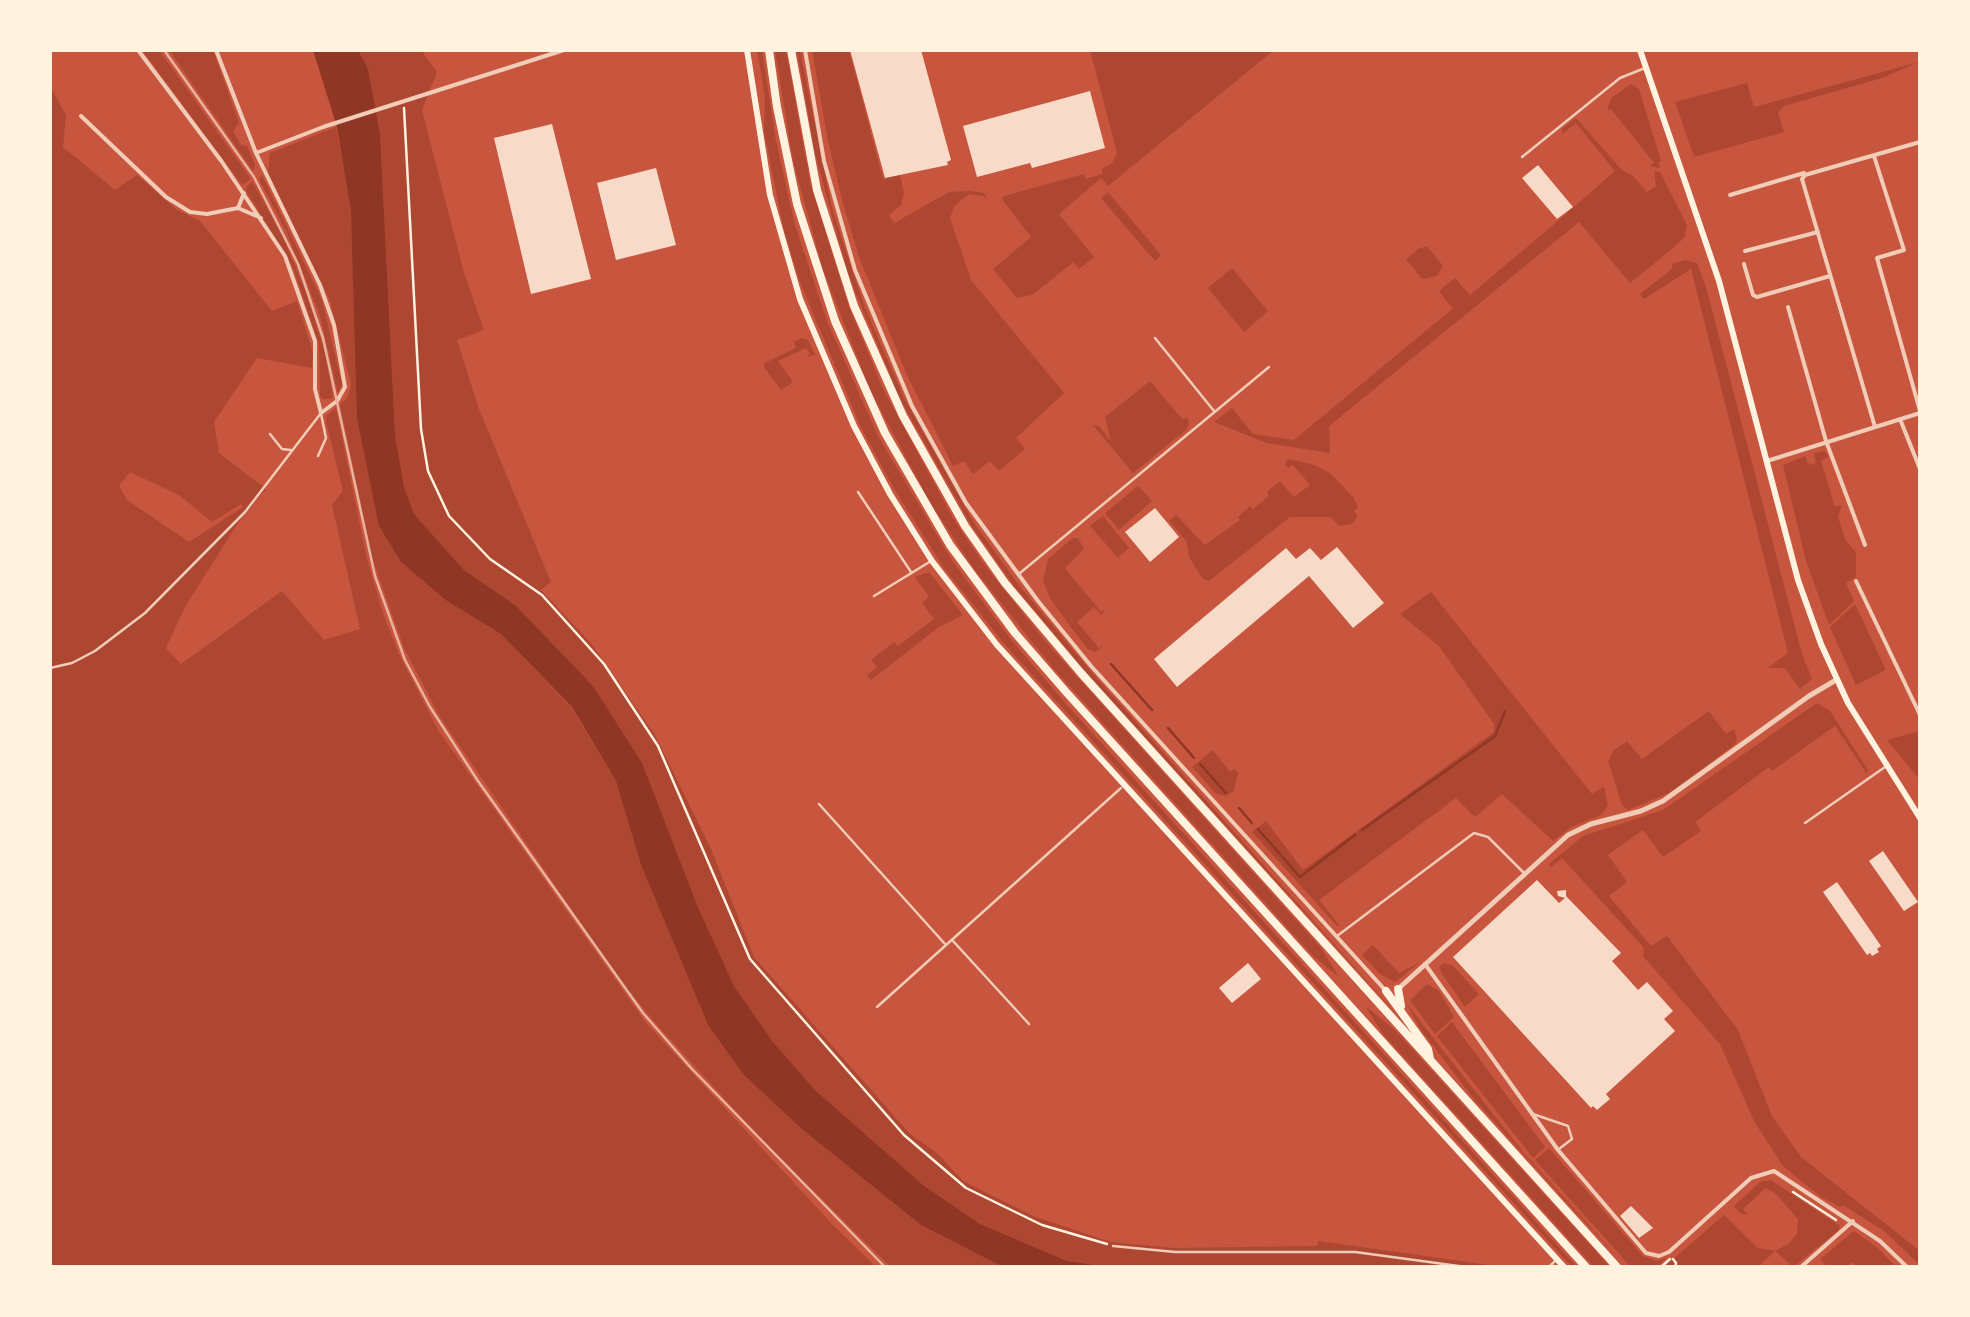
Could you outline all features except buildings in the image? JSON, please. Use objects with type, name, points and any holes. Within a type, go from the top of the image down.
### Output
[{"type":"highway","points":[[769,50],[776,107],[797,204],[835,322],[885,433],[950,545],[991,603],[1057,683],[1586,1267]]},
{"type":"highway","points":[[790,50],[817,190],[854,306],[902,416],[965,526],[1053,642],[1618,1267]]},
{"type":"highway","points":[[1398,989],[1405,1014]]},
{"type":"highway","points":[[1386,991],[1428,1049],[1430,1060]]},
{"type":"main road","points":[[747,50],[770,195],[795,284],[854,426],[932,561],[997,644],[1564,1267]]},
{"type":"main road","points":[[1640,50],[1719,281],[1798,580],[1836,680],[1920,818]]},
{"type":"street","points":[[138,50],[262,218],[292,272],[314,341],[320,413],[337,401],[345,387],[334,325],[320,285],[256,153],[216,50]]},
{"type":"street","points":[[256,153],[324,127],[564,50]]},
{"type":"street","points":[[804,50],[834,200],[880,336],[966,502],[1018,575],[1092,666],[1386,991],[1398,989],[1568,835],[1663,801],[1836,680]]},
{"type":"street","points":[[81,116],[178,206],[198,214],[238,208],[262,218]]},
{"type":"street","points":[[1875,427],[1802,179],[1920,142]]},
{"type":"street","points":[[1766,461],[1920,412],[1877,258],[1904,250],[1874,155]]},
{"type":"street","points":[[1730,195],[1804,174]]},
{"type":"street","points":[[238,208],[244,193]]},
{"type":"street","points":[[1745,251],[1818,232]]},
{"type":"street","points":[[1744,264],[1757,297],[1830,276]]},
{"type":"street","points":[[1788,306],[1826,441],[1866,545]]},
{"type":"street","points":[[1900,419],[1920,469]]},
{"type":"street","points":[[1856,581],[1920,715]]},
{"type":"street","points":[[1425,964],[1558,1150],[1643,1250],[1654,1256],[1668,1252],[1750,1178],[1767,1171],[1782,1174],[1880,1241],[1906,1267]]},
{"type":"street","points":[[1806,1266],[1852,1222]]},
{"type":"lane","points":[[1522,157],[1620,78],[1646,68]]},
{"type":"lane","points":[[1156,338],[1215,412]]},
{"type":"lane","points":[[1018,575],[1269,367]]},
{"type":"lane","points":[[318,456],[326,443],[320,413]]},
{"type":"lane","points":[[50,668],[72,663],[95,651],[145,612],[244,512],[320,413]]},
{"type":"lane","points":[[270,434],[282,449],[294,450]]},
{"type":"lane","points":[[858,492],[911,572]]},
{"type":"lane","points":[[874,596],[932,561]]},
{"type":"lane","points":[[1805,824],[1886,766]]},
{"type":"lane","points":[[877,1007],[1126,784]]},
{"type":"lane","points":[[819,804],[946,945]]},
{"type":"lane","points":[[1336,937],[1474,833],[1488,837],[1524,874]]},
{"type":"lane","points":[[952,940],[1029,1024]]},
{"type":"lane","points":[[1532,1114],[1568,1126],[1572,1138],[1558,1150]]},
{"type":"lane","points":[[1113,1246],[1176,1252],[1355,1252],[1466,1267]]},
{"type":"lane","points":[[1549,1267],[1558,1260]]},
{"type":"path","points":[[403,102],[421,428],[428,470],[448,516],[490,559],[542,595],[604,664],[658,746],[750,958],[904,1135],[966,1188],[1042,1224],[1113,1246]]},
{"type":"path","points":[[1786,1186],[1842,1222]]},
{"type":"path","points":[[1660,1267],[1671,1259],[1675,1267]]},
{"type":"path","points":[[1660,1267],[1666,1262]]},
{"type":"shaded area","points":[[142,50],[159,50],[251,179],[242,185]]},
{"type":"shaded area","points":[[169,50],[213,50],[239,123],[233,131],[241,145],[247,146],[255,165],[253,171]]},
{"type":"shaded area","points":[[313,50],[358,50],[368,69],[380,133],[395,435],[404,487],[414,514],[464,570],[515,605],[593,686],[642,763],[697,905],[734,986],[773,1042],[815,1090],[923,1185],[980,1224],[1067,1261],[1110,1267],[1003,1267],[921,1225],[802,1129],[744,1075],[708,1025],[641,865],[616,781],[572,707],[501,634],[447,601],[401,562],[379,526],[357,418],[351,211],[337,127]]},
{"type":"shaded area","points":[[358,50],[421,50],[437,72],[422,110],[464,273],[484,330],[457,340],[479,409],[551,582],[541,590],[591,643],[655,735],[711,849],[754,957],[910,1134],[938,1154],[963,1181],[1033,1216],[1111,1242],[1174,1248],[1315,1246],[1318,1241],[1503,1267],[1110,1267],[1067,1261],[980,1224],[923,1185],[815,1090],[773,1042],[734,986],[697,905],[515,605],[464,570],[414,514],[404,487],[395,435],[380,133],[368,69]]},
{"type":"shaded area","points":[[757,50],[762,50],[776,141],[795,225],[827,321],[878,436],[953,562],[1067,705],[1577,1267],[1572,1267],[1006,646],[944,568],[860,425],[800,282],[784,231],[764,131],[765,97]]},
{"type":"shaded area","points":[[775,50],[786,50],[810,182],[848,304],[882,387],[953,518],[1045,641],[1321,948],[1339,977],[1312,955],[1053,668],[974,569],[931,504],[871,392],[823,270],[793,161]]},
{"type":"shaded area","points":[[797,50],[832,209],[865,308],[904,398],[974,523],[1018,584],[1094,675],[1409,1028],[1086,672],[1014,586],[971,525],[901,401],[848,274],[815,154]]},
{"type":"shaded area","points":[[812,50],[849,50],[883,179],[900,175],[904,193],[901,205],[889,215],[894,223],[949,192],[970,191],[987,197],[969,194],[955,205],[950,218],[971,280],[1064,393],[1016,438],[1025,449],[999,471],[990,461],[973,474],[964,461],[953,466],[906,373],[859,257],[843,204]]},
{"type":"shaded area","points":[[1090,50],[1274,50],[1108,186],[1101,178],[1059,214],[1094,257],[1079,269],[1073,262],[1034,294],[1017,298],[993,269],[1031,237],[1002,199],[1004,196],[1084,174],[1086,179],[1102,174],[1117,153]]},
{"type":"shaded area","points":[[1919,62],[1882,78],[1784,106],[1778,113],[1784,132],[1694,157],[1675,102],[1747,83],[1754,107]]},
{"type":"shaded area","points":[[1631,84],[1639,89],[1660,168],[1650,166],[1654,163],[1611,109],[1607,110],[1611,98]]},
{"type":"shaded area","points":[[50,86],[66,115],[63,147],[115,190],[137,175],[177,210],[200,221],[272,311],[297,301],[313,353],[312,368],[257,358],[214,422],[219,453],[266,489],[238,523],[185,607],[166,648],[181,664],[282,591],[324,640],[360,629],[332,505],[343,491],[326,422],[327,415],[336,408],[367,559],[384,616],[438,730],[647,1024],[876,1267],[50,1267]],"holes":[[[130,472],[179,495],[212,522],[241,504],[243,507],[189,542],[127,500],[119,486]]]},
{"type":"shaded area","points":[[1576,118],[1647,192],[1656,186],[1654,171],[1660,172],[1687,225],[1685,237],[1672,249],[1630,283],[1579,222],[1329,426],[1330,453],[1267,443],[1214,422],[1232,408],[1253,434],[1294,440],[1457,305],[1452,308],[1439,291],[1455,278],[1470,295],[1615,171],[1576,123],[1562,134],[1562,129]]},
{"type":"shaded area","points":[[336,127],[353,236],[357,418],[401,562],[447,601],[501,634],[571,707],[616,781],[641,865],[708,1025],[921,1225],[1003,1267],[891,1267],[859,1236],[757,1134],[619,979],[440,717],[404,648],[373,561],[340,405],[351,384],[330,301],[268,173],[270,153]]},
{"type":"shaded area","points":[[262,175],[322,300],[342,384],[338,394],[320,316],[287,233],[259,179]]},
{"type":"shaded area","points":[[252,181],[284,239],[307,295],[325,353],[331,399],[320,396],[319,345],[293,268],[245,189]]},
{"type":"shaded area","points":[[1108,192],[1161,255],[1155,261],[1101,198]]},
{"type":"shaded area","points":[[1427,246],[1443,266],[1437,276],[1422,279],[1406,259]]},
{"type":"shaded area","points":[[1685,260],[1697,263],[1706,287],[1802,654],[1812,679],[1800,689],[1785,668],[1768,668],[1788,653],[1691,269],[1644,299],[1640,294],[1672,269],[1672,264]]},
{"type":"shaded area","points":[[1232,268],[1268,311],[1244,332],[1208,288]]},
{"type":"shaded area","points":[[808,340],[815,355],[806,357],[810,354],[806,348],[778,361],[793,382],[781,390],[765,363],[796,348],[794,342]]},
{"type":"shaded area","points":[[1150,381],[1183,420],[1187,417],[1189,424],[1133,473],[1093,425],[1099,426],[1111,442],[1105,417]]},
{"type":"shaded area","points":[[1824,451],[1829,456],[1821,461],[1835,507],[1842,505],[1838,517],[1846,541],[1856,552],[1856,577],[1846,583],[1854,601],[1829,625],[1806,561],[1783,465],[1805,456],[1809,465],[1816,463],[1814,453]]},
{"type":"shaded area","points":[[1288,459],[1315,465],[1331,474],[1353,497],[1358,516],[1352,524],[1339,526],[1331,517],[1290,517],[1209,581],[1203,579],[1189,557],[1187,542],[1169,521],[1176,515],[1205,545],[1240,520],[1238,517],[1250,506],[1253,509],[1269,496],[1267,492],[1280,481],[1294,497],[1310,485],[1293,465],[1288,468]]},
{"type":"shaded area","points":[[1138,486],[1152,501],[1119,530],[1105,513]]},
{"type":"shaded area","points":[[1103,516],[1129,548],[1118,558],[1090,526]]},
{"type":"shaded area","points":[[1078,538],[1084,549],[1065,568],[1101,612],[1106,609],[1101,615],[1094,607],[1077,622],[1099,648],[1104,645],[1096,652],[1088,649],[1070,626],[1043,581],[1048,559]]},
{"type":"shaded area","points":[[929,572],[963,615],[939,627],[871,680],[867,675],[877,667],[871,660],[934,619],[922,603],[929,597],[915,577]]},
{"type":"shaded area","points":[[1431,592],[1592,794],[1604,787],[1608,806],[1601,815],[1571,827],[1553,841],[1502,794],[1475,817],[1456,798],[1319,900],[1337,926],[1252,832],[1266,821],[1303,870],[1494,732],[1494,724],[1439,646],[1400,614]]},
{"type":"shaded area","points":[[1855,604],[1886,670],[1856,685],[1830,627]]},
{"type":"shaded area","points":[[1817,703],[1830,711],[1867,774],[1835,726],[1772,771],[1769,767],[1695,822],[1701,831],[1663,857],[1643,830],[1608,855],[1627,882],[1609,896],[1651,946],[1667,936],[1738,1030],[1772,1116],[1801,1157],[1920,1251],[1920,1265],[1884,1231],[1843,1205],[1821,1197],[1783,1166],[1754,1121],[1720,1044],[1643,956],[1644,948],[1562,858],[1551,867],[1549,864],[1583,836],[1663,810]]},
{"type":"shaded area","points":[[1709,711],[1726,734],[1734,729],[1734,745],[1669,793],[1628,810],[1622,805],[1608,761],[1614,750],[1627,741],[1642,759]]},
{"type":"shaded area","points":[[1920,731],[1919,742],[1920,780],[1887,740]]},
{"type":"shaded area","points":[[1213,750],[1230,772],[1235,769],[1238,773],[1234,791],[1225,796],[1215,793],[1192,767]]},
{"type":"shaded area","points":[[1373,945],[1399,973],[1419,963],[1395,982],[1380,974],[1362,955]]},
{"type":"shaded area","points":[[1440,966],[1453,966],[1479,994],[1465,1007],[1441,972]]},
{"type":"shaded area","points":[[1427,984],[1439,991],[1454,1017],[1435,1034],[1410,1000]]},
{"type":"shaded area","points":[[1406,1003],[1523,1152],[1627,1267],[1473,1098],[1421,1030]]},
{"type":"shaded area","points":[[1365,1006],[1394,1029],[1610,1267],[1594,1267],[1383,1034]]},
{"type":"shaded area","points":[[1452,1022],[1545,1147],[1533,1158],[1437,1036]]},
{"type":"shaded area","points":[[1549,1148],[1643,1256],[1656,1261],[1667,1258],[1657,1267],[1631,1267],[1535,1160]]},
{"type":"shaded area","points":[[1771,1180],[1840,1226],[1793,1267],[1775,1251],[1797,1234],[1798,1219],[1776,1194],[1766,1188],[1743,1209],[1747,1215],[1734,1206],[1760,1182]]},
{"type":"shaded area","points":[[1724,1215],[1758,1248],[1775,1251],[1758,1267],[1664,1267]]},
{"type":"shaded area","points":[[1854,1231],[1896,1267],[1857,1267],[1852,1262],[1846,1267],[1827,1267],[1820,1259]]},
{"type":"waterway","points":[[1111,664],[1152,710]]},
{"type":"waterway","points":[[1362,830],[1495,736],[1505,711]]},
{"type":"waterway","points":[[1168,728],[1194,758]]},
{"type":"waterway","points":[[1200,764],[1226,793]]},
{"type":"waterway","points":[[1239,808],[1252,823]]},
{"type":"waterway","points":[[1258,829],[1300,877],[1355,835]]},
{"type":"railway","points":[[164,50],[254,177],[298,264],[323,338],[375,576],[405,660],[430,707],[643,1013],[692,1069],[885,1267]]}]
